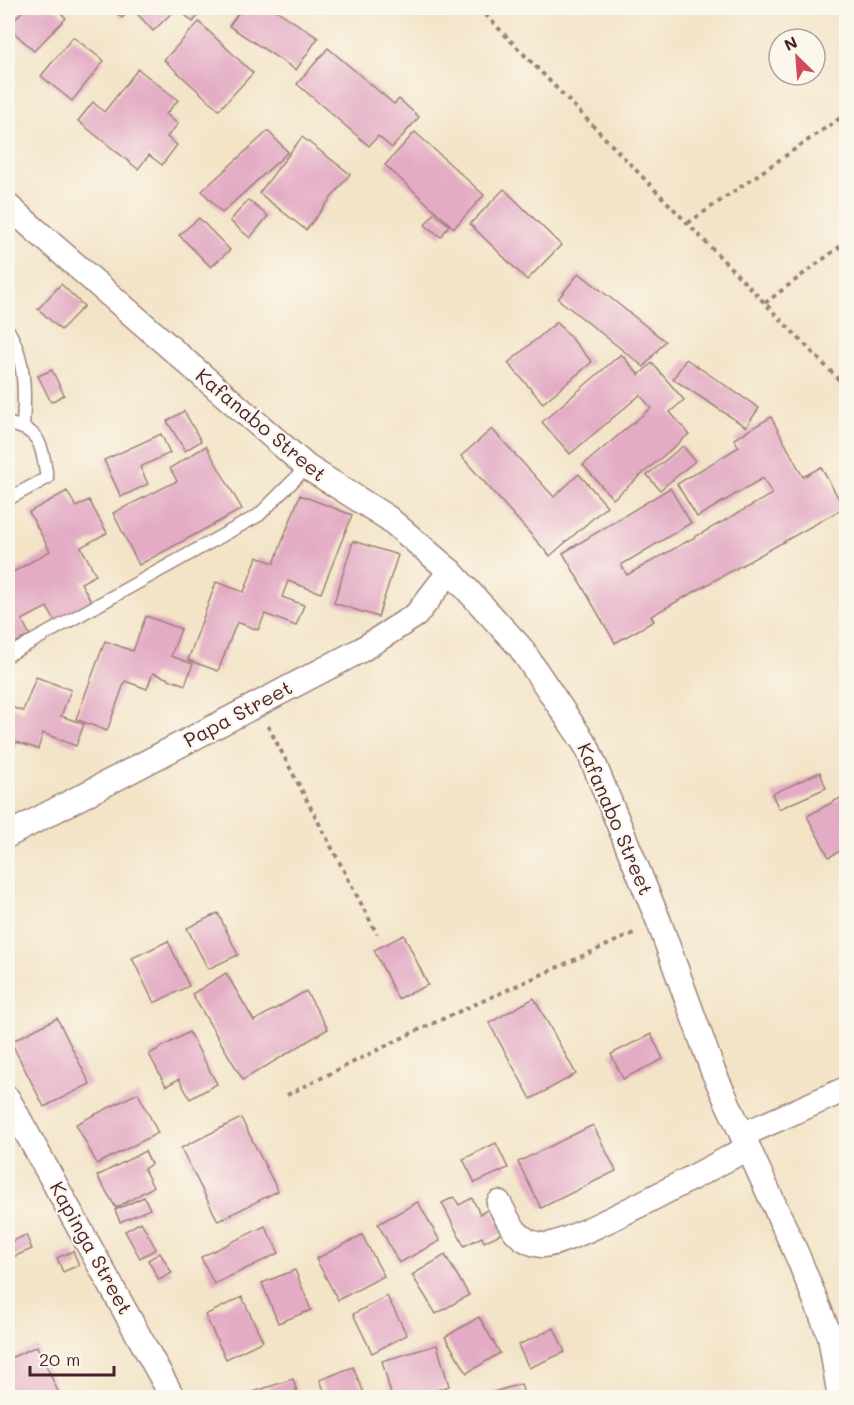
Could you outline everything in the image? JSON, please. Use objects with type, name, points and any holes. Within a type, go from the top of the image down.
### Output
[{"type":"street","name":"Kafanabo Street","points":[[11,217],[307,467],[388,518],[450,571],[520,647],[587,747],[659,922],[712,1071],[830,1336],[840,1398]]},
{"type":"street","name":"Papa Street","points":[[8,835],[361,650],[416,615],[450,571]]},
{"type":"street","points":[[499,1203],[513,1231],[526,1241],[544,1246],[561,1241],[624,1212],[745,1142],[846,1089]]},
{"type":"street","name":"Kapinga Street","points":[[8,1099],[173,1398]]},
{"type":"lane","points":[[8,330],[15,342],[26,383],[23,426]]},
{"type":"lane","points":[[8,424],[23,426],[42,443],[47,478],[8,499]]},
{"type":"lane","points":[[8,656],[259,515],[307,467]]},
{"type":"path","points":[[479,8],[846,387]]},
{"type":"path","points":[[688,223],[846,114]]},
{"type":"path","points":[[765,303],[846,242]]},
{"type":"path","points":[[257,704],[377,934]]},
{"type":"path","points":[[286,1095],[534,976],[659,922]]},
{"type":"building","points":[[25,8],[55,8],[66,18],[34,51],[8,27]]},
{"type":"building","points":[[111,8],[132,8],[122,18]]},
{"type":"building","points":[[132,8],[177,8],[153,31]]},
{"type":"building","points":[[198,8],[202,11],[193,22],[178,9]]},
{"type":"building","points":[[242,8],[273,8],[318,38],[296,70],[229,26]]},
{"type":"building","points":[[199,22],[253,73],[219,110],[164,60]]},
{"type":"building","points":[[73,37],[104,61],[72,101],[41,76]]},
{"type":"building","points":[[328,48],[394,104],[399,99],[419,117],[392,148],[378,136],[369,146],[297,84]]},
{"type":"building","points":[[138,69],[178,100],[166,114],[178,124],[167,137],[177,145],[162,165],[149,155],[138,169],[78,121],[93,102],[104,112]]},
{"type":"building","points":[[268,131],[288,152],[222,213],[202,191]]},
{"type":"building","points":[[415,132],[484,195],[454,228],[385,165]]},
{"type":"building","points":[[302,137],[350,174],[306,230],[259,193]]},
{"type":"building","points":[[504,189],[561,245],[527,280],[470,224]]},
{"type":"building","points":[[248,200],[268,216],[250,238],[230,221]]},
{"type":"building","points":[[434,213],[449,225],[441,237],[425,225]]},
{"type":"building","points":[[199,218],[230,250],[211,267],[179,235]]},
{"type":"building","points":[[579,273],[665,341],[644,367],[558,299]]},
{"type":"building","points":[[61,284],[84,306],[61,330],[38,309]]},
{"type":"building","points":[[557,322],[592,362],[543,403],[508,363]]},
{"type":"building","points":[[8,350],[18,368],[8,374]]},
{"type":"building","points":[[621,354],[639,375],[652,363],[684,400],[670,412],[689,434],[613,499],[583,465],[651,408],[640,395],[570,454],[542,422]]},
{"type":"building","points":[[686,359],[759,408],[746,427],[673,379]]},
{"type":"building","points":[[52,370],[64,395],[51,402],[38,376]]},
{"type":"building","points":[[184,411],[201,441],[185,451],[167,421]]},
{"type":"building","points":[[771,417],[803,477],[821,467],[844,508],[651,616],[654,621],[615,643],[563,553],[670,488],[691,523],[621,565],[627,575],[772,494],[763,478],[697,517],[677,484],[739,447],[734,439]]},
{"type":"building","points":[[492,429],[554,497],[579,474],[607,506],[550,556],[461,456]]},
{"type":"building","points":[[161,434],[170,453],[140,467],[148,484],[121,497],[104,460]]},
{"type":"building","points":[[206,446],[242,509],[139,565],[113,513],[177,481],[170,468]]},
{"type":"building","points":[[683,446],[695,461],[660,490],[647,475]]},
{"type":"building","points":[[67,491],[76,507],[89,500],[107,533],[81,547],[96,575],[81,583],[92,603],[56,623],[47,607],[22,620],[30,635],[8,647],[8,575],[50,551],[29,512]]},
{"type":"building","points":[[300,495],[352,515],[321,593],[288,581],[282,597],[304,605],[296,626],[265,614],[258,630],[237,622],[218,671],[188,660],[216,582],[244,592],[257,557],[274,563]]},
{"type":"building","points":[[353,541],[398,555],[378,617],[334,603]]},
{"type":"building","points":[[146,616],[181,629],[171,656],[193,664],[185,685],[153,673],[147,689],[125,681],[107,731],[76,719],[105,641],[133,651]]},
{"type":"building","points":[[36,677],[71,690],[61,716],[84,724],[76,746],[43,733],[38,749],[16,742],[8,764],[8,706],[23,711]]},
{"type":"building","points":[[820,772],[826,788],[779,809],[772,794]]},
{"type":"building","points":[[844,796],[846,848],[829,857],[807,816]]},
{"type":"building","points":[[218,913],[238,955],[208,969],[187,928]]},
{"type":"building","points":[[404,935],[428,985],[398,999],[374,950]]},
{"type":"building","points":[[168,941],[189,986],[154,1003],[132,958]]},
{"type":"building","points":[[226,973],[254,1021],[306,991],[328,1029],[243,1080],[192,994]]},
{"type":"building","points":[[534,998],[576,1074],[531,1099],[489,1023]]},
{"type":"building","points":[[57,1018],[90,1084],[44,1107],[11,1042]]},
{"type":"building","points":[[189,1032],[217,1084],[190,1099],[179,1079],[166,1086],[149,1054]]},
{"type":"building","points":[[651,1034],[663,1059],[623,1079],[611,1054]]},
{"type":"building","points":[[138,1093],[158,1133],[97,1164],[76,1124]]},
{"type":"building","points":[[241,1118],[278,1191],[218,1221],[181,1148]]},
{"type":"building","points":[[593,1125],[616,1171],[541,1208],[518,1162]]},
{"type":"building","points":[[496,1143],[508,1168],[475,1183],[463,1159]]},
{"type":"building","points":[[145,1151],[151,1164],[144,1169],[153,1187],[116,1208],[97,1176]]},
{"type":"building","points":[[144,1197],[150,1209],[120,1222],[115,1210]]},
{"type":"building","points":[[454,1197],[459,1205],[472,1198],[480,1214],[491,1208],[504,1232],[484,1242],[482,1237],[464,1246],[442,1203]]},
{"type":"building","points":[[418,1202],[440,1241],[399,1263],[378,1224]]},
{"type":"building","points":[[141,1222],[156,1249],[140,1258],[125,1231]]},
{"type":"building","points":[[265,1226],[279,1253],[214,1284],[201,1257]]},
{"type":"building","points":[[26,1235],[32,1249],[8,1259],[8,1243]]},
{"type":"building","points":[[362,1235],[384,1276],[338,1300],[316,1259]]},
{"type":"building","points":[[73,1251],[79,1265],[63,1272],[57,1258]]},
{"type":"building","points":[[160,1253],[172,1273],[159,1280],[148,1260]]},
{"type":"building","points":[[445,1255],[469,1295],[436,1314],[412,1275]]},
{"type":"building","points":[[295,1270],[311,1310],[278,1323],[262,1283]]},
{"type":"building","points":[[387,1296],[407,1335],[372,1353],[353,1314]]},
{"type":"building","points":[[242,1297],[263,1341],[226,1359],[205,1315]]},
{"type":"building","points":[[479,1317],[500,1353],[467,1373],[445,1337]]},
{"type":"building","points":[[554,1328],[565,1352],[529,1368],[518,1345]]},
{"type":"building","points":[[437,1345],[449,1386],[413,1398],[392,1398],[382,1361]]},
{"type":"building","points":[[37,1346],[61,1398],[8,1398],[8,1359]]},
{"type":"building","points":[[353,1367],[366,1398],[327,1398],[320,1380]]},
{"type":"building","points":[[293,1379],[299,1398],[255,1398],[253,1392]]},
{"type":"building","points":[[521,1384],[525,1398],[476,1397]]}]
